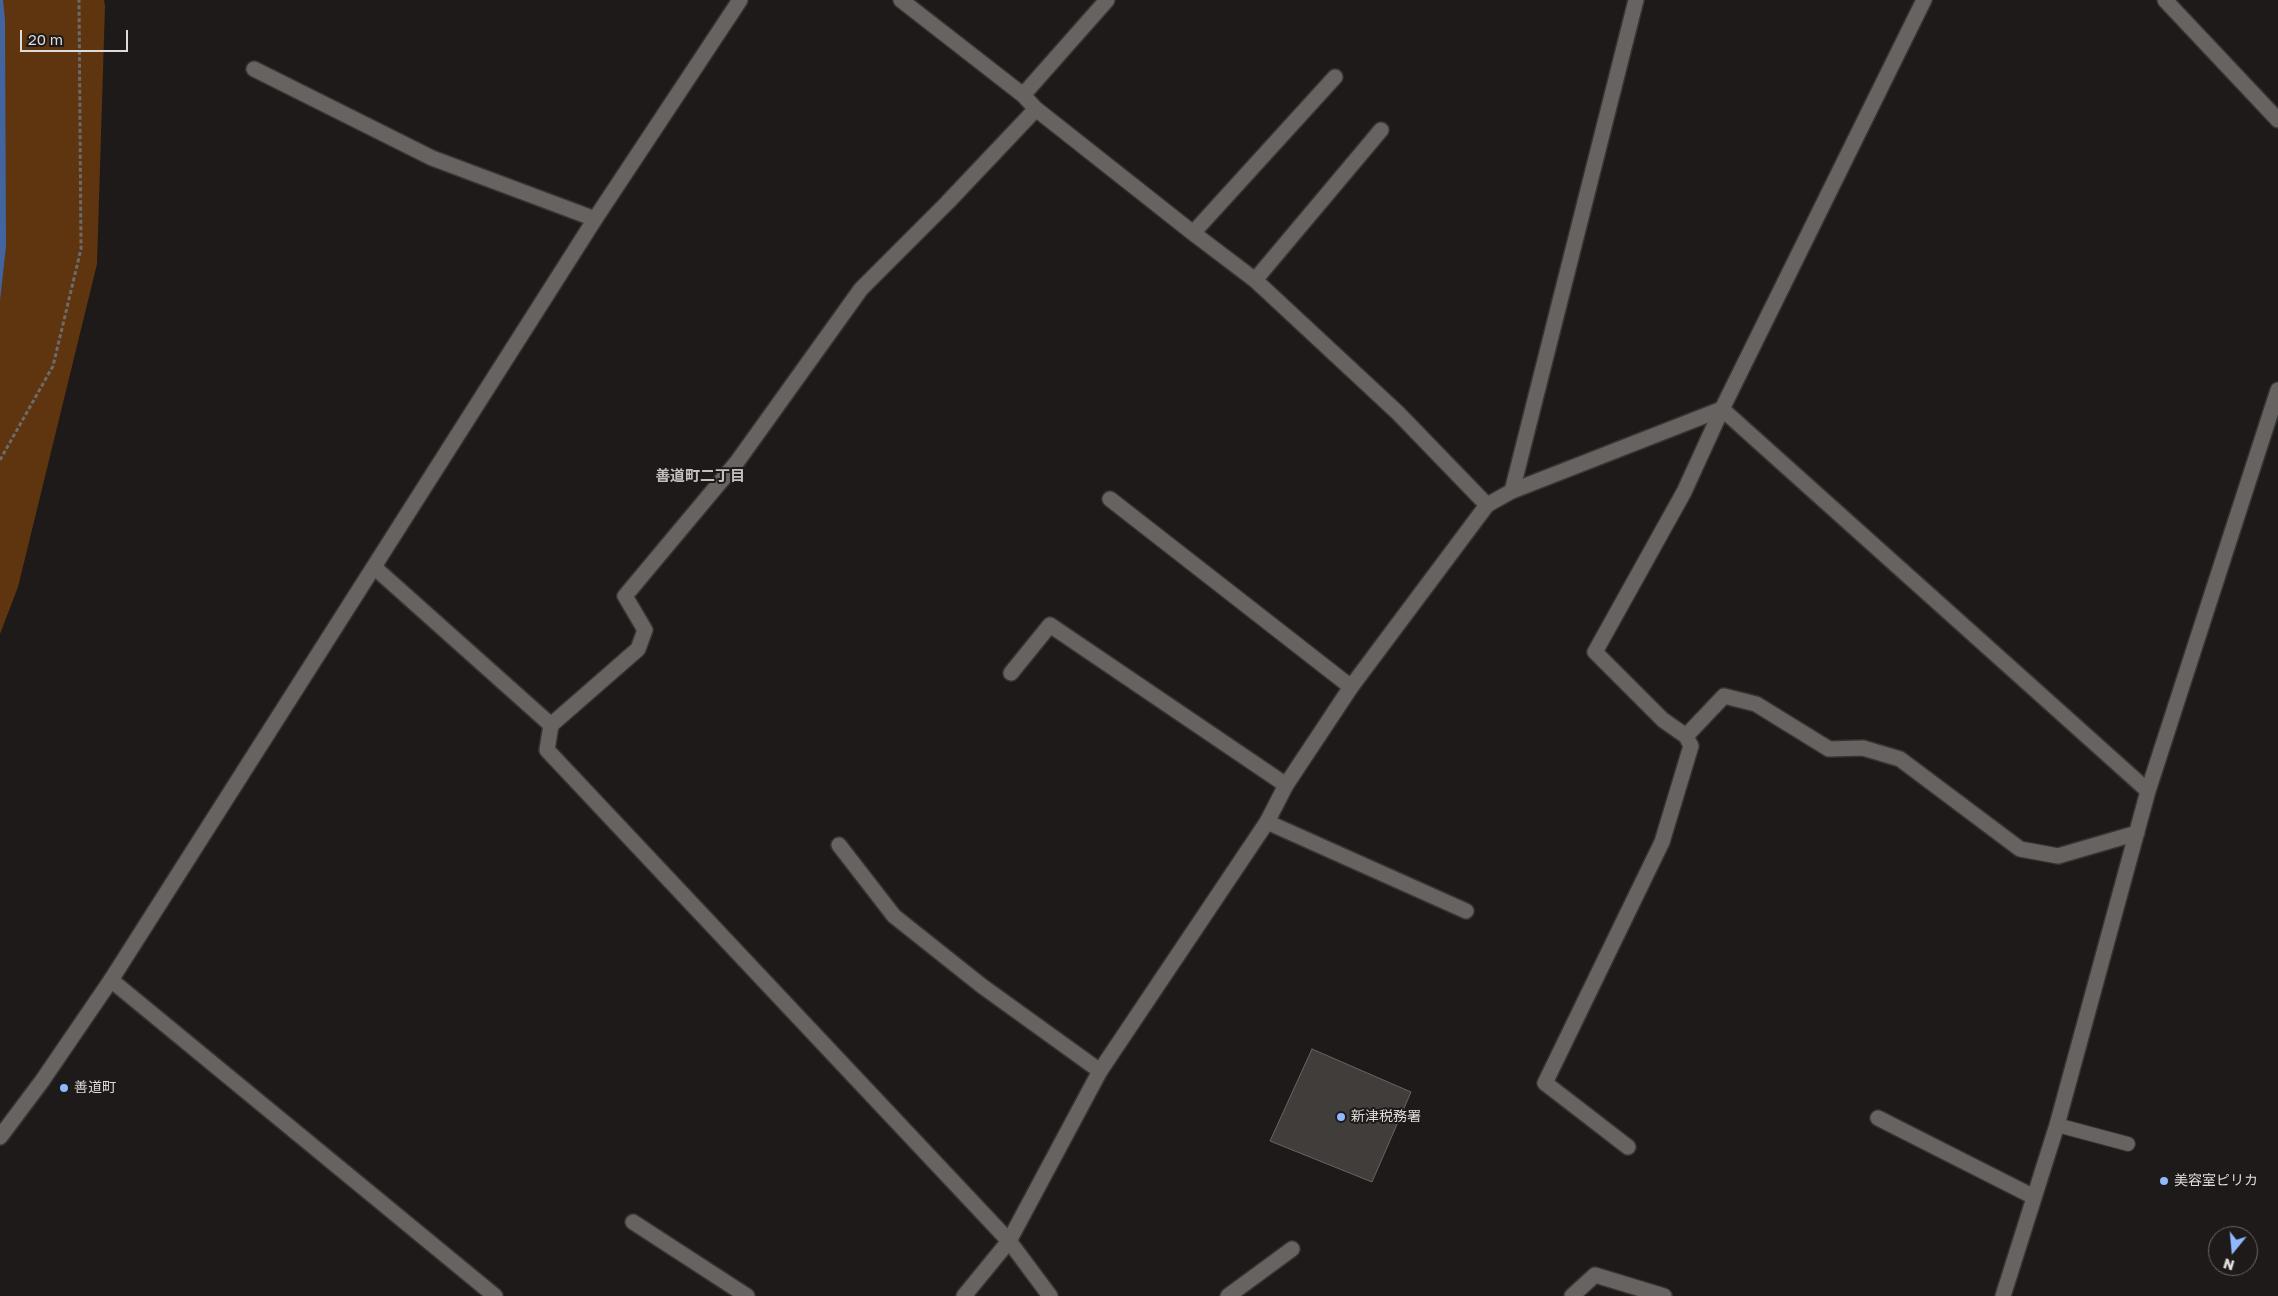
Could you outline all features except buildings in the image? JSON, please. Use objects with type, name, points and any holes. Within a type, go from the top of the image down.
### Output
[{"type":"street","points":[[0,1137],[42,1081],[112,980],[595,219],[740,0]]},
{"type":"street","points":[[901,0],[1023,95],[1036,108],[1192,233],[1255,280],[1398,413],[1487,505]]},
{"type":"street","points":[[1023,95],[1107,0]]},
{"type":"street","points":[[1512,491],[1636,0]]},
{"type":"street","points":[[1628,1147],[1545,1082],[1662,842],[1691,746],[1686,736],[1663,720],[1595,652],[1684,492],[1722,409],[1924,0]]},
{"type":"street","points":[[2165,0],[2278,120]]},
{"type":"street","points":[[254,69],[432,158],[595,219]]},
{"type":"street","points":[[1192,233],[1335,77]]},
{"type":"street","points":[[1036,108],[947,203],[861,289],[737,462],[625,596],[645,630],[638,649],[550,725],[547,750],[1009,1241],[1050,1296]]},
{"type":"street","points":[[1255,280],[1381,130]]},
{"type":"street","points":[[2003,1296],[2057,1125],[2148,791],[2278,390]]},
{"type":"street","points":[[964,1296],[1009,1241],[1100,1071],[1266,822],[1286,786],[1351,687],[1487,505],[1512,491],[1722,409]]},
{"type":"street","points":[[1722,409],[2148,791]]},
{"type":"street","points":[[1110,499],[1351,687]]},
{"type":"street","points":[[374,568],[550,725]]},
{"type":"street","points":[[1011,673],[1050,625],[1286,786]]},
{"type":"street","points":[[1686,736],[1724,696],[1756,704],[1829,749],[1862,748],[1900,759],[2020,849],[2058,856],[2136,833]]},
{"type":"street","points":[[1266,822],[1466,911]]},
{"type":"street","points":[[839,845],[894,916],[982,986],[1100,1071]]},
{"type":"street","points":[[112,980],[495,1296]]},
{"type":"street","points":[[1878,1118],[2034,1197]]},
{"type":"street","points":[[633,1222],[747,1296]]},
{"type":"street","points":[[1228,1296],[1292,1249]]},
{"type":"street","points":[[1572,1296],[1595,1275],[1664,1296]]},
{"type":"lane","points":[[2057,1125],[2128,1144]]},
{"type":"path","points":[[0,460],[2,453],[53,366],[81,249],[79,0]]},
{"type":"shaded area","points":[[0,0],[104,0],[105,6],[97,264],[18,587],[0,634]]},
{"type":"water","points":[[0,0],[3,0],[5,20],[6,246],[0,301]]},
{"type":"place","name":"善道町","points":[[64,1088]]},
{"type":"place","name":"新津税務署","points":[[1341,1117]]},
{"type":"place","name":"美容室ピリカ","points":[[2164,1181]]},
{"type":"district","name":"善道町二丁目","points":[[700,476]]}]
